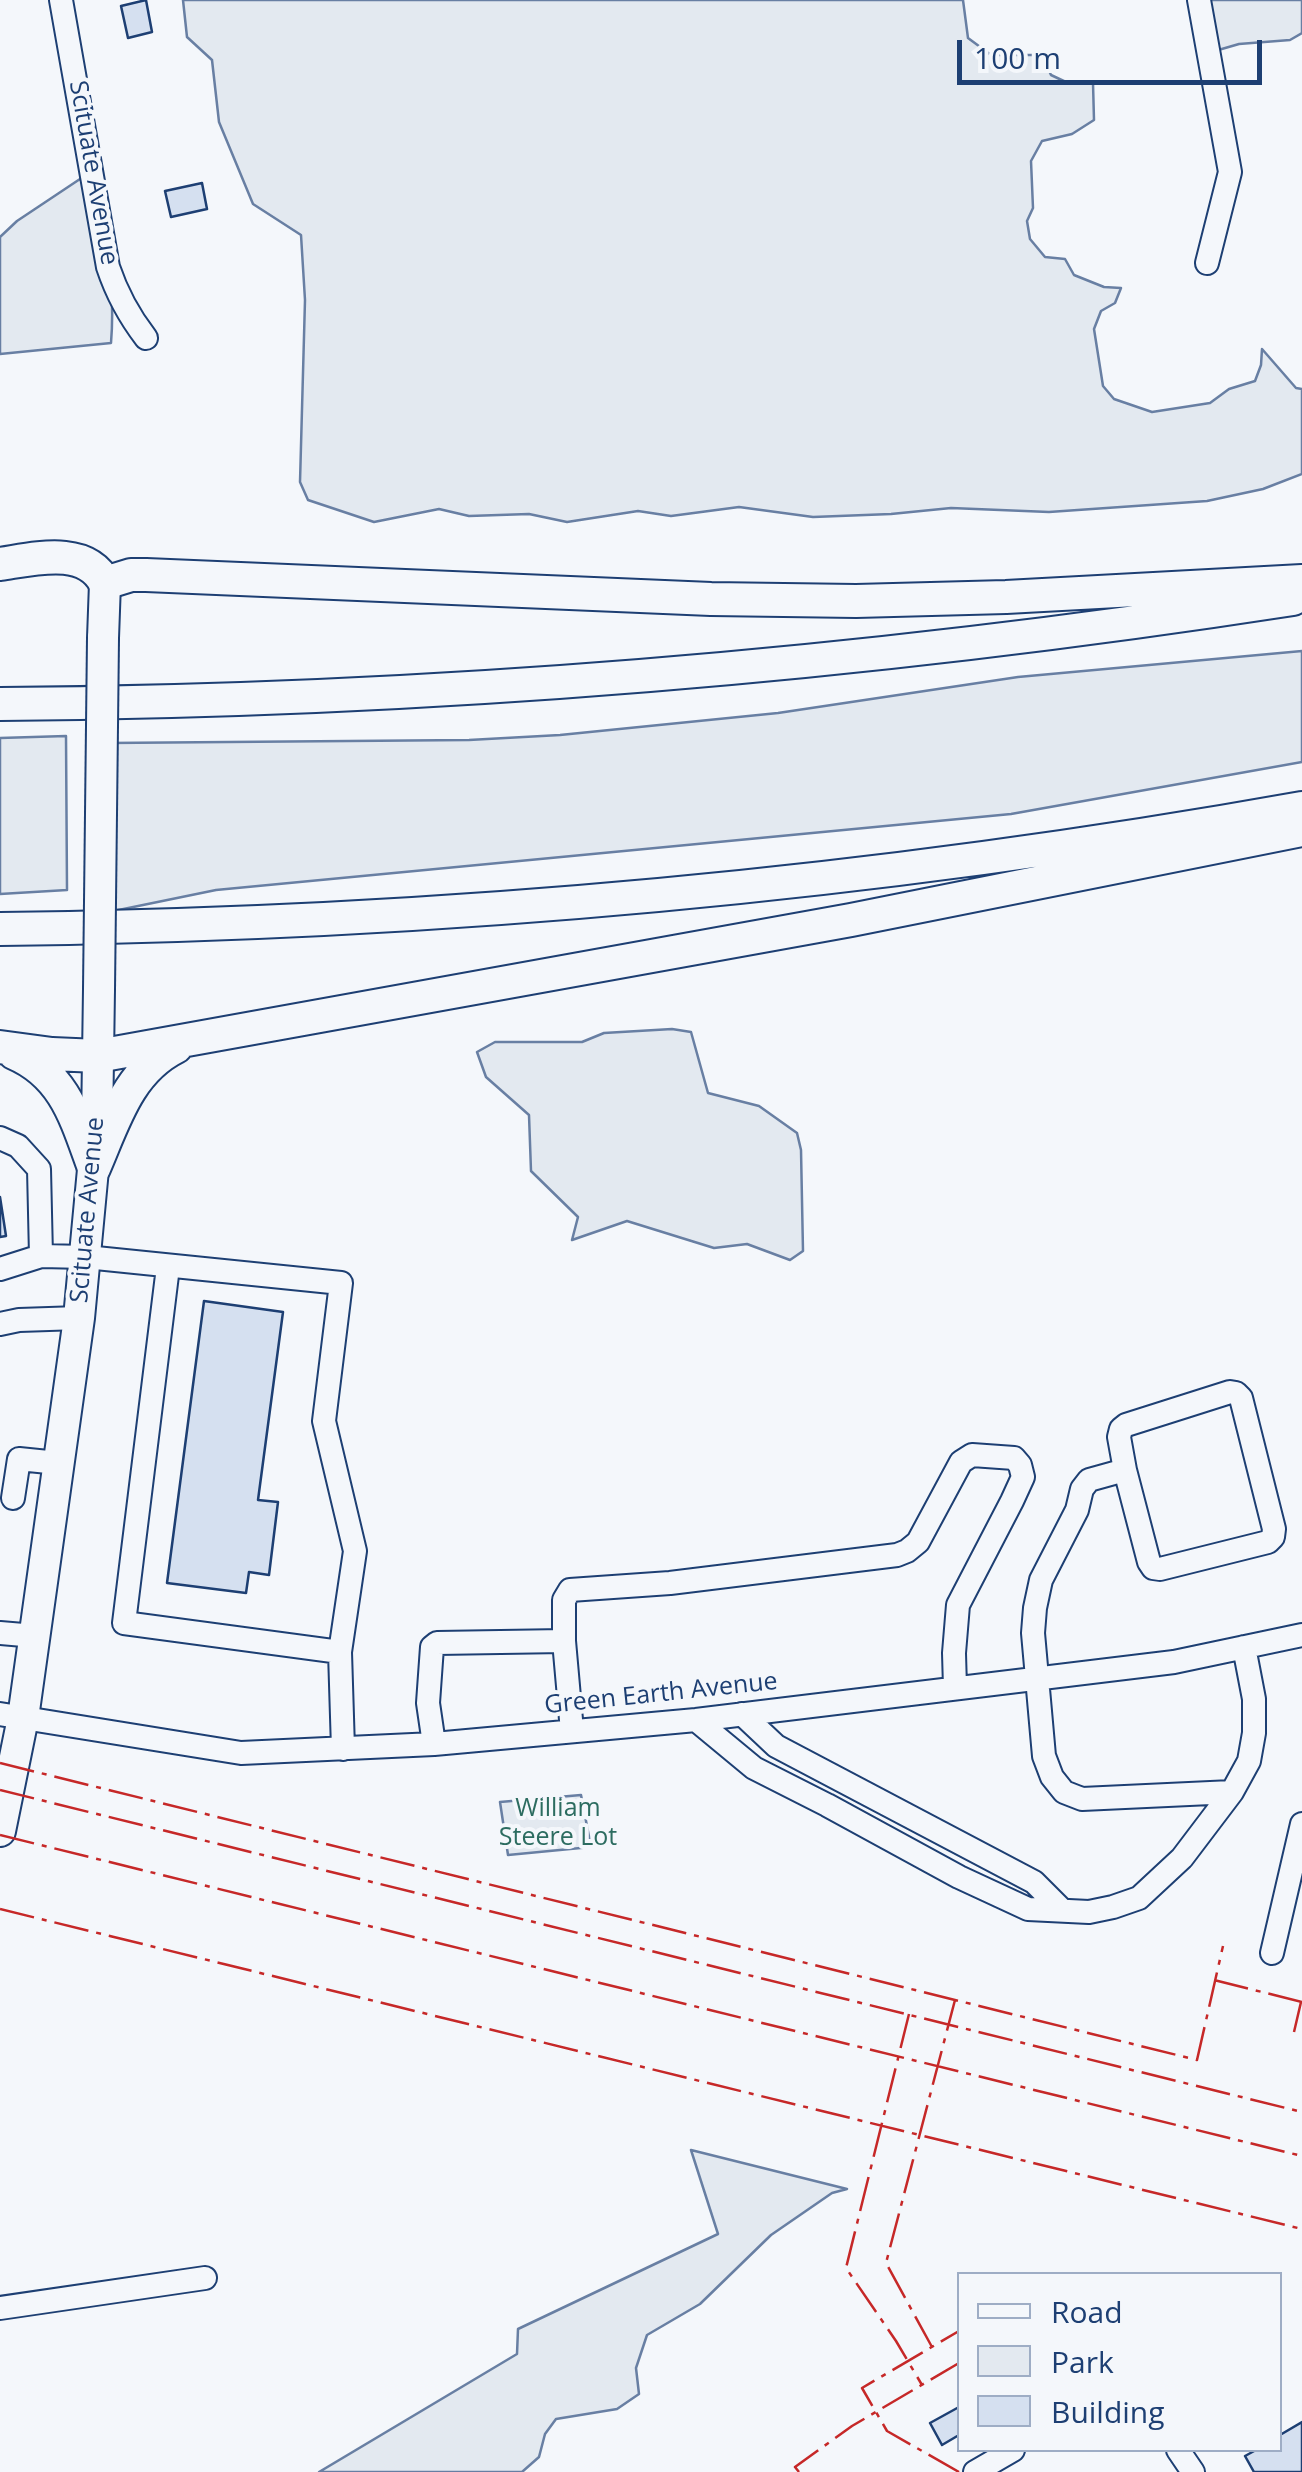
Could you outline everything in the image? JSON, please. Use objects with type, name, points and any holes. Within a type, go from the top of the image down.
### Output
[{"type":"highway","points":[[0,564],[73,559],[98,570],[105,583],[146,575],[676,598],[856,601],[1302,581]]},
{"type":"highway","points":[[0,704],[313,696],[650,674],[1020,636],[1302,597]]},
{"type":"highway","points":[[0,929],[360,918],[653,897],[947,864],[1302,808]]},
{"type":"highway","points":[[0,1047],[98,1056],[200,1039],[870,916],[1302,830]]},
{"type":"highway","points":[[94,1168],[138,1076],[165,1052],[200,1039]]},
{"type":"highway","points":[[0,1047],[35,1063],[52,1078],[68,1101],[94,1168]]},
{"type":"main road","name":"Scituate Avenue","points":[[0,1831],[12,1716],[35,1636],[79,1318],[94,1168],[105,583]]},
{"type":"street","name":"Scituate Avenue","points":[[62,0],[108,267],[117,292],[146,338]]},
{"type":"street","points":[[1200,0],[1230,172],[1208,264]]},
{"type":"street","points":[[0,1138],[18,1146],[39,1169],[42,1256]]},
{"type":"street","points":[[0,1269],[42,1256],[342,1283],[324,1421],[355,1551],[340,1652],[343,1749]]},
{"type":"street","points":[[168,1267],[124,1623],[340,1652]]},
{"type":"street","points":[[0,1324],[79,1318]]},
{"type":"street","points":[[1236,1393],[1242,1398],[1273,1537],[1268,1542],[1153,1568],[1125,1470],[1121,1429],[1236,1393]]},
{"type":"street","points":[[572,1731],[564,1641],[564,1600],[570,1590],[670,1583],[897,1555],[918,1542],[961,1462],[972,1455],[1014,1458],[1023,1477],[958,1606],[955,1688]]},
{"type":"street","points":[[53,1503],[7,1497],[19,1458],[58,1463]]},
{"type":"street","points":[[1125,1470],[1089,1480],[1041,1580],[1034,1633],[1044,1756],[1052,1777],[1064,1792],[1082,1799],[1232,1792]]},
{"type":"street","points":[[0,1633],[35,1636]]},
{"type":"street","name":"Green Earth Avenue","points":[[12,1716],[241,1752],[434,1744],[696,1720],[1174,1662],[1302,1635]]},
{"type":"street","points":[[434,1744],[428,1704],[432,1646],[564,1641]]},
{"type":"street","points":[[696,1720],[754,1768],[959,1877],[1028,1909],[1089,1912],[1138,1898],[1182,1858],[1232,1792],[1249,1761],[1254,1734],[1254,1699],[1244,1647]]},
{"type":"street","points":[[742,1714],[776,1746],[1034,1882],[1062,1910]]},
{"type":"street","points":[[1272,1954],[1302,1824]]},
{"type":"street","points":[[0,2308],[205,2278]]},
{"type":"street","points":[[975,2472],[1010,2452]]},
{"type":"green space","points":[[183,0],[963,0],[968,38],[991,55],[1042,55],[1051,75],[1068,83],[1093,83],[1094,120],[1072,134],[1042,141],[1031,161],[1033,208],[1027,221],[1030,239],[1045,257],[1065,259],[1074,275],[1104,287],[1121,288],[1115,303],[1101,311],[1094,329],[1103,386],[1114,399],[1152,412],[1210,403],[1229,389],[1255,381],[1262,349],[1296,388],[1302,389],[1302,474],[1263,489],[1207,501],[1049,512],[951,508],[813,517],[739,507],[671,516],[638,511],[567,522],[529,514],[469,516],[439,509],[374,522],[308,500],[300,482],[305,300],[301,235],[253,204],[219,122],[212,60],[187,37]]},
{"type":"green space","points":[[1197,0],[1302,0],[1302,33],[1290,40],[1239,44],[1208,53]]},
{"type":"green space","points":[[95,169],[111,277],[111,343],[0,354],[0,237],[17,221]]},
{"type":"green space","points":[[1302,651],[1302,762],[1011,814],[216,890],[104,913],[108,743],[469,740],[560,735],[778,713],[1018,677]]},
{"type":"green space","points":[[66,736],[67,890],[0,894],[0,738]]},
{"type":"green space","points":[[672,1029],[691,1032],[708,1093],[759,1106],[797,1133],[801,1150],[803,1251],[790,1260],[747,1244],[714,1248],[627,1221],[572,1240],[578,1217],[531,1171],[529,1115],[486,1077],[477,1052],[495,1042],[582,1042],[604,1033]]},
{"type":"green space","name":"William Steere Lot","points":[[581,1795],[591,1847],[508,1855],[500,1802]]},
{"type":"green space","points":[[691,2150],[847,2189],[832,2193],[771,2235],[700,2304],[647,2335],[636,2368],[639,2394],[617,2409],[556,2419],[545,2434],[539,2457],[522,2472],[319,2472],[517,2354],[518,2329],[718,2234]]},
{"type":"building","points":[[146,0],[152,32],[128,38],[121,6]]},
{"type":"building","points":[[202,183],[207,209],[171,217],[165,191]]},
{"type":"building","points":[[0,1197],[6,1236],[0,1237]]},
{"type":"building","points":[[204,1301],[283,1312],[258,1500],[278,1502],[269,1575],[249,1572],[246,1593],[167,1583]]},
{"type":"building","points":[[957,2408],[957,2436],[942,2445],[930,2423]]},
{"type":"building","points":[[1302,2422],[1302,2472],[1254,2472],[1245,2456],[1252,2452],[1282,2452],[1282,2434]]},
{"type":"power","points":[[0,1763],[1197,2060],[1223,1946]]},
{"type":"power","points":[[0,1790],[1302,2112]]},
{"type":"power","points":[[0,1835],[1302,2156]]},
{"type":"power","points":[[0,1909],[1302,2229]]},
{"type":"power","points":[[1214,1980],[1302,2002]]},
{"type":"power","points":[[932,2347],[886,2263],[955,2000]]},
{"type":"power","points":[[1294,2032],[1301,2002]]},
{"type":"power","points":[[909,2014],[846,2268],[922,2385]]},
{"type":"power","points":[[957,2332],[862,2388],[887,2431],[959,2472]]},
{"type":"power","points":[[799,2472],[795,2467],[852,2426],[957,2364]]}]
